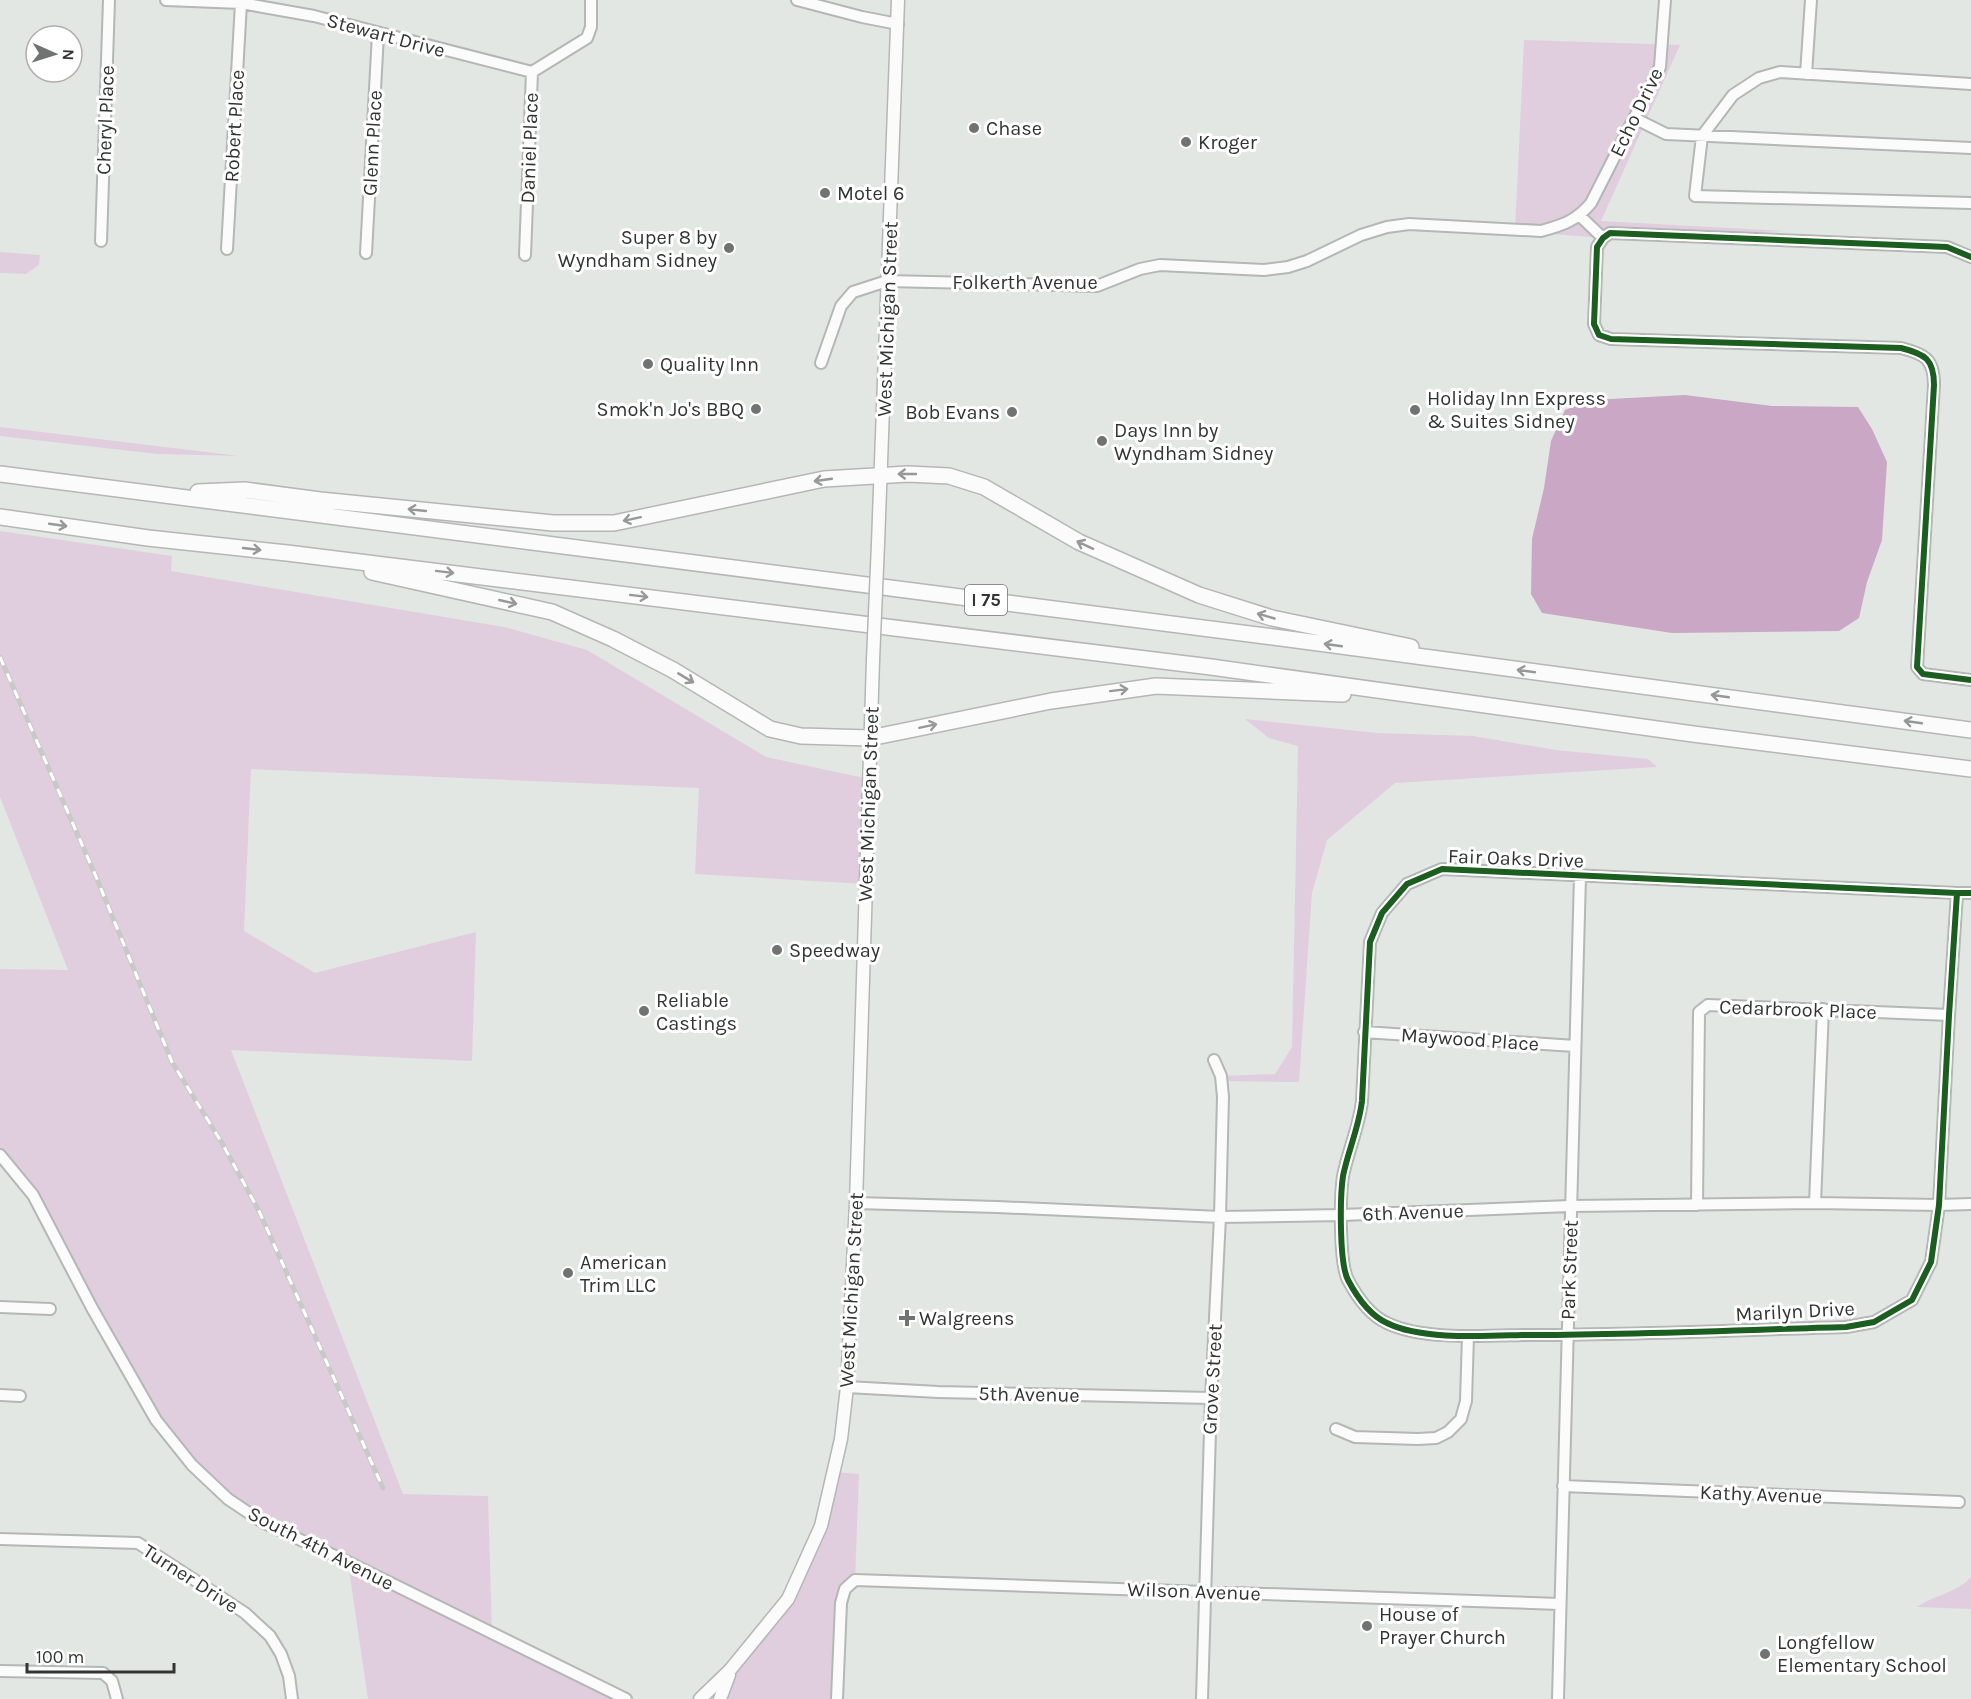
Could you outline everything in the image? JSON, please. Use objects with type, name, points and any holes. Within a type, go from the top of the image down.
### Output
[{"type":"highway","name":"I 75","points":[[0,474],[1971,730]]},
{"type":"highway","points":[[157,494],[245,490],[320,500],[553,523],[614,523],[824,479],[908,474],[949,476],[984,488],[1079,542],[1199,595],[1272,618],[1371,637],[1487,666]]},
{"type":"highway","name":"I 75","points":[[0,517],[148,538],[1211,666],[1693,734],[1971,769]]},
{"type":"highway","points":[[287,553],[552,612],[613,639],[673,670],[770,729],[801,736],[870,738],[1051,701],[1156,686],[1432,697]]},
{"type":"main road","name":"West Michigan Street","points":[[730,1670],[788,1599],[821,1526],[839,1446],[847,1387],[856,1203],[870,738],[898,0]]},
{"type":"main road","points":[[700,1699],[730,1670]]},
{"type":"main road","points":[[720,1699],[730,1670]]},
{"type":"street","name":"Cheryl Place","points":[[101,241],[109,0]]},
{"type":"street","name":"Stewart Drive","points":[[166,0],[241,3],[314,16],[532,72]]},
{"type":"street","name":"Daniel Place","points":[[525,255],[532,72],[587,38],[591,27],[591,0]]},
{"type":"street","points":[[797,0],[898,24]]},
{"type":"street","name":"Echo Drive","points":[[1580,216],[1590,203],[1660,68],[1665,0]]},
{"type":"street","points":[[1806,74],[1811,0]]},
{"type":"street","name":"Robert Place","points":[[227,249],[241,3]]},
{"type":"street","name":"Glenn Place","points":[[366,254],[378,33]]},
{"type":"street","points":[[1971,84],[1780,72],[1760,78],[1733,95],[1702,136],[1695,196],[1971,203]]},
{"type":"street","points":[[1634,118],[1666,134],[1971,148]]},
{"type":"street","points":[[1580,216],[1603,238]]},
{"type":"street","name":"Folkerth Avenue","points":[[821,363],[841,306],[854,292],[887,281],[1097,286],[1140,269],[1160,265],[1264,270],[1288,267],[1307,261],[1361,235],[1387,227],[1409,225],[1541,231],[1562,225],[1580,216]]},
{"type":"street","points":[[1971,257],[1947,247],[1610,233],[1597,247],[1594,324],[1599,335],[1611,339],[1901,348],[1918,352],[1929,359],[1934,372],[1934,385],[1917,667],[1923,674],[1971,680]]},
{"type":"street","name":"Fair Oaks Drive","points":[[1342,1215],[1343,1177],[1359,1123],[1362,1101],[1370,942],[1382,913],[1407,884],[1442,869],[1971,893]]},
{"type":"street","name":"Park Street","points":[[1558,1699],[1580,876]]},
{"type":"street","name":"Marilyn Drive","points":[[1342,1215],[1341,1252],[1347,1278],[1370,1312],[1387,1323],[1411,1331],[1468,1336],[1568,1335],[1846,1327],[1874,1322],[1912,1300],[1931,1262],[1939,1205],[1948,1015],[1957,892]]},
{"type":"street","name":"Cedarbrook Place","points":[[1697,1205],[1699,1012],[1708,1005],[1948,1015]]},
{"type":"street","points":[[1815,1203],[1823,1009]]},
{"type":"street","name":"Maywood Place","points":[[1364,1032],[1575,1046]]},
{"type":"street","name":"Grove Street","points":[[1202,1699],[1223,1097],[1221,1076],[1214,1060]]},
{"type":"street","name":"South 4th Avenue","points":[[0,1155],[33,1195],[92,1308],[156,1420],[192,1465],[228,1499],[264,1523],[626,1699]]},
{"type":"street","name":"6th Avenue","points":[[856,1203],[1220,1217],[1342,1215],[1571,1206],[1971,1204]]},
{"type":"street","points":[[0,1307],[50,1309]]},
{"type":"street","points":[[1336,1429],[1355,1437],[1418,1439],[1436,1438],[1448,1432],[1461,1419],[1466,1401],[1468,1336]]},
{"type":"street","name":"5th Avenue","points":[[847,1387],[938,1392],[1211,1398]]},
{"type":"street","points":[[0,1395],[20,1396]]},
{"type":"street","name":"Kathy Avenue","points":[[1563,1486],[1959,1502]]},
{"type":"street","name":"Turner Drive","points":[[0,1539],[138,1543],[245,1613],[270,1636],[281,1654],[289,1676],[292,1699]]},
{"type":"street","name":"Wilson Avenue","points":[[837,1699],[841,1603],[845,1589],[855,1580],[1560,1605]]},
{"type":"street","points":[[0,1671],[103,1673],[112,1680],[117,1699]]},
{"type":"shaded area","points":[[1524,40],[1680,45],[1601,221],[1786,231],[1603,238],[1515,231]]},
{"type":"shaded area","points":[[0,252],[40,255],[39,265],[26,274],[0,273]]},
{"type":"shaded area","points":[[1685,395],[1772,406],[1858,407],[1872,429],[1887,462],[1882,540],[1867,582],[1859,618],[1839,631],[1672,633],[1542,613],[1531,594],[1532,539],[1544,488],[1551,441],[1565,410],[1592,400]]},
{"type":"shaded area","points":[[0,427],[239,456],[157,454],[0,436]]},
{"type":"shaded area","points":[[0,531],[172,556],[171,571],[504,627],[587,650],[766,757],[869,779],[866,884],[695,874],[699,788],[251,769],[244,931],[315,973],[476,932],[472,1061],[231,1050],[403,1494],[488,1496],[492,1633],[626,1699],[368,1699],[348,1563],[228,1499],[156,1420],[33,1195],[0,1155],[0,969],[68,970],[0,797]]},
{"type":"shaded area","points":[[1245,719],[1377,733],[1473,736],[1556,750],[1648,759],[1657,767],[1395,783],[1327,840],[1312,893],[1299,1082],[1221,1081],[1221,1076],[1275,1074],[1292,1047],[1298,746],[1269,738]]},
{"type":"shaded area","points":[[834,1472],[859,1474],[855,1580],[845,1589],[837,1699],[720,1699],[730,1670],[788,1599],[821,1526]]},
{"type":"shaded area","points":[[1971,1577],[1971,1609],[1917,1607],[1952,1591]]},
{"type":"railway","points":[[0,657],[97,879],[172,1062],[222,1143],[259,1211],[383,1488]]},
{"type":"cycle path","points":[[1971,257],[1947,247],[1610,233],[1597,247],[1594,324],[1599,335],[1611,339],[1901,348],[1922,355],[1930,363],[1934,385],[1917,667],[1923,674],[1971,680]]},
{"type":"cycle path","points":[[1957,893],[1939,1205],[1931,1262],[1912,1300],[1874,1322],[1846,1327],[1472,1336],[1435,1335],[1387,1323],[1364,1305],[1355,1293],[1348,1280],[1343,1259],[1341,1198],[1343,1176],[1362,1101],[1370,942],[1382,913],[1407,884],[1442,869],[1971,893]]},
{"type":"place","name":"Chase","points":[[974,128]]},
{"type":"place","name":"Kroger","points":[[1186,142]]},
{"type":"place","name":"Motel 6","points":[[825,193]]},
{"type":"place","name":"Super 8 by Wyndham Sidney","points":[[729,248]]},
{"type":"place","name":"Quality Inn","points":[[648,364]]},
{"type":"place","name":"Smok'n Jo's BBQ","points":[[756,409]]},
{"type":"place","name":"Holiday Inn Express & Suites Sidney","points":[[1415,410]]},
{"type":"place","name":"Bob Evans","points":[[1012,412]]},
{"type":"place","name":"Days Inn by Wyndham Sidney","points":[[1102,441]]},
{"type":"place","name":"Speedway","points":[[777,950]]},
{"type":"place","name":"Reliable Castings","points":[[644,1011]]},
{"type":"place","name":"American Trim LLC","points":[[568,1273]]},
{"type":"place","name":"Walgreens","points":[[907,1318]]},
{"type":"place","name":"House of Prayer Church","points":[[1367,1626]]},
{"type":"place","name":"Longfellow Elementary School","points":[[1765,1654]]}]
